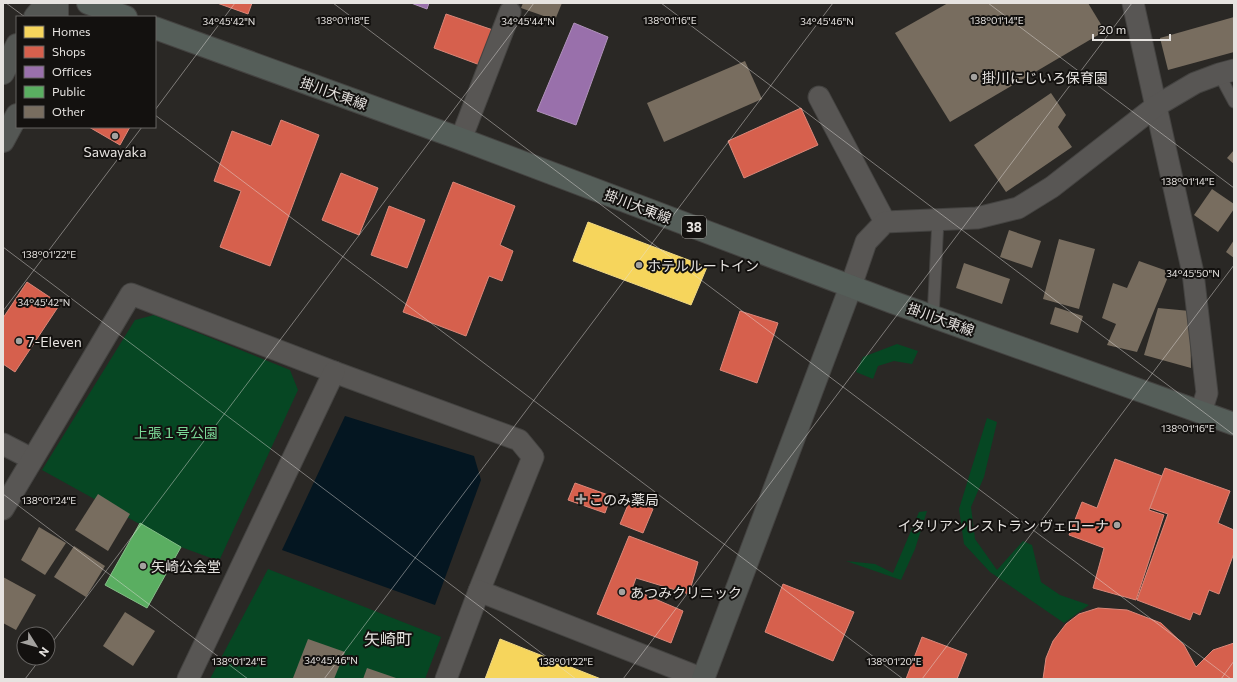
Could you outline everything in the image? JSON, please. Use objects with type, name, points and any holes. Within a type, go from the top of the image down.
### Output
[{"type":"main road","points":[[88,3],[123,16]]},
{"type":"main road","name":"掛川大東線","points":[[156,28],[461,139],[933,317],[1234,424]]},
{"type":"street","points":[[36,16],[47,3]]},
{"type":"street","points":[[57,3],[57,16]]},
{"type":"street","points":[[1133,3],[1193,273],[1207,393],[1201,412]]},
{"type":"street","points":[[461,139],[510,12]]},
{"type":"street","points":[[3,73],[16,47]]},
{"type":"street","points":[[479,591],[703,679],[851,286],[866,242],[885,222],[977,218],[1018,208],[1052,187],[1156,106],[1195,83],[1227,72]]},
{"type":"street","points":[[819,97],[885,222]]},
{"type":"street","points":[[3,141],[16,117]]},
{"type":"street","points":[[3,509],[131,294],[334,372],[519,440],[533,457],[479,591],[446,679]]},
{"type":"street","points":[[188,679],[334,372]]},
{"type":"street","points":[[3,444],[32,460]]},
{"type":"lane","points":[[1227,72],[1234,102]]},
{"type":"lane","points":[[933,317],[938,220]]},
{"type":"green space","name":"上張１号公園","points":[[154,315],[290,370],[298,390],[219,561],[181,547],[42,470],[135,320]]},
{"type":"green space","points":[[897,344],[918,351],[912,364],[894,361],[878,366],[873,379],[856,372],[863,357]]},
{"type":"green space","points":[[987,418],[997,422],[984,477],[971,507],[975,539],[997,570],[1023,541],[1032,545],[1041,582],[1060,595],[1089,605],[1064,623],[990,572],[964,544],[959,509]]},
{"type":"green space","points":[[927,511],[915,549],[901,580],[846,561],[875,564],[893,573],[919,512]]},
{"type":"green space","points":[[268,569],[441,637],[425,679],[210,679]]},
{"type":"water","points":[[345,416],[474,456],[481,480],[435,605],[282,550]]},
{"type":"building: Homes","points":[[588,222],[707,267],[691,305],[573,261]]},
{"type":"building: Homes","points":[[500,639],[601,679],[485,679]]},
{"type":"building: Shops","points":[[217,3],[252,3],[248,14]]},
{"type":"building: Shops","points":[[446,14],[493,30],[480,65],[434,48]]},
{"type":"building: Shops","points":[[801,108],[818,145],[744,178],[728,141]]},
{"type":"building: Shops","points":[[281,120],[319,135],[270,266],[220,247],[241,191],[214,181],[232,131],[271,146]]},
{"type":"building: Shops","name":"Sawayaka","points":[[91,128],[129,128],[120,145]]},
{"type":"building: Shops","points":[[341,173],[378,188],[359,235],[322,220]]},
{"type":"building: Shops","points":[[453,182],[515,206],[500,245],[513,251],[502,281],[489,276],[466,336],[403,312]]},
{"type":"building: Shops","points":[[389,206],[425,220],[407,268],[371,255]]},
{"type":"building: Shops","name":"7-Eleven","points":[[27,282],[60,304],[15,372],[3,364],[3,318]]},
{"type":"building: Shops","points":[[740,311],[778,323],[757,383],[720,370]]},
{"type":"building: Shops","name":"イタリアンレストラン ヴェローナ","points":[[1115,459],[1162,476],[1149,510],[1164,515],[1136,600],[1093,588],[1104,548],[1069,535],[1082,502],[1097,508]]},
{"type":"building: Shops","points":[[1165,468],[1230,491],[1218,523],[1234,530],[1234,553],[1219,594],[1209,590],[1200,615],[1193,612],[1190,620],[1137,600],[1168,514],[1150,508]]},
{"type":"building: Shops","points":[[575,483],[611,496],[605,513],[568,500]]},
{"type":"building: Shops","points":[[630,500],[653,509],[643,533],[620,524]]},
{"type":"building: Shops","name":"あつみクリニック","points":[[629,536],[698,562],[689,594],[636,578],[632,589],[683,611],[671,643],[597,614]]},
{"type":"building: Shops","points":[[783,584],[854,612],[833,661],[765,632]]},
{"type":"building: Shops","points":[[1098,608],[1127,610],[1161,623],[1184,645],[1196,667],[1213,650],[1234,643],[1234,679],[1043,679],[1046,658],[1053,641],[1066,624],[1079,614]]},
{"type":"building: Shops","points":[[922,637],[967,654],[957,679],[906,679]]},
{"type":"building: Offices","points":[[411,3],[429,3],[427,9]]},
{"type":"building: Offices","points":[[574,23],[608,37],[576,125],[537,111]]},
{"type":"building: Public","name":"矢崎公会堂","points":[[140,523],[181,547],[147,608],[105,585]]},
{"type":"building: Other","points":[[523,3],[562,3],[555,20],[521,8]]},
{"type":"building: Other","name":"掛川にじいろ保育園","points":[[948,3],[1088,3],[1105,31],[950,122],[895,33]]},
{"type":"building: Other","points":[[1234,17],[1234,52],[1168,70],[1160,38]]},
{"type":"building: Other","points":[[745,61],[762,99],[664,142],[647,103]]},
{"type":"building: Other","points":[[1051,93],[1066,115],[1058,127],[1072,147],[1006,192],[974,145]]},
{"type":"building: Other","points":[[1234,150],[1234,164],[1227,158]]},
{"type":"building: Other","points":[[1212,189],[1234,204],[1234,209],[1218,232],[1194,215]]},
{"type":"building: Other","points":[[1009,230],[1041,241],[1032,268],[1000,257]]},
{"type":"building: Other","points":[[1059,239],[1095,249],[1079,309],[1043,299]]},
{"type":"building: Other","points":[[1234,240],[1234,258],[1226,252]]},
{"type":"building: Other","points":[[1139,261],[1170,272],[1137,352],[1107,345],[1116,324],[1102,318],[1113,283],[1127,288]]},
{"type":"building: Other","points":[[964,263],[1010,279],[1002,304],[956,288]]},
{"type":"building: Other","points":[[1055,307],[1083,316],[1078,333],[1050,324]]},
{"type":"building: Other","points":[[1158,308],[1190,311],[1191,368],[1144,355]]},
{"type":"building: Other","points":[[98,494],[130,514],[108,551],[75,530]]},
{"type":"building: Other","points":[[39,527],[66,543],[45,575],[21,560]]},
{"type":"building: Other","points":[[74,546],[105,566],[86,597],[54,577]]},
{"type":"building: Other","points":[[3,577],[36,595],[18,626],[16,626],[16,630],[3,623]]},
{"type":"building: Other","points":[[125,612],[155,631],[133,666],[103,646]]},
{"type":"building: Other","points":[[308,639],[345,652],[334,679],[293,678]]},
{"type":"building: Other","points":[[367,668],[399,679],[363,679]]},
{"type":"place","name":"掛川にじいろ保育園","points":[[974,77]]},
{"type":"place","name":"Sawayaka","points":[[115,136]]},
{"type":"place","name":"ホテルルートイン","points":[[639,265]]},
{"type":"place","name":"7-Eleven","points":[[19,341]]},
{"type":"place","name":"このみ薬局","points":[[581,499]]},
{"type":"place","name":"イタリアンレストラン ヴェローナ","points":[[1117,525]]},
{"type":"place","name":"矢崎公会堂","points":[[143,566]]},
{"type":"place","name":"あつみクリニック","points":[[622,592]]},
{"type":"district","name":"矢崎町","points":[[388,638]]}]
